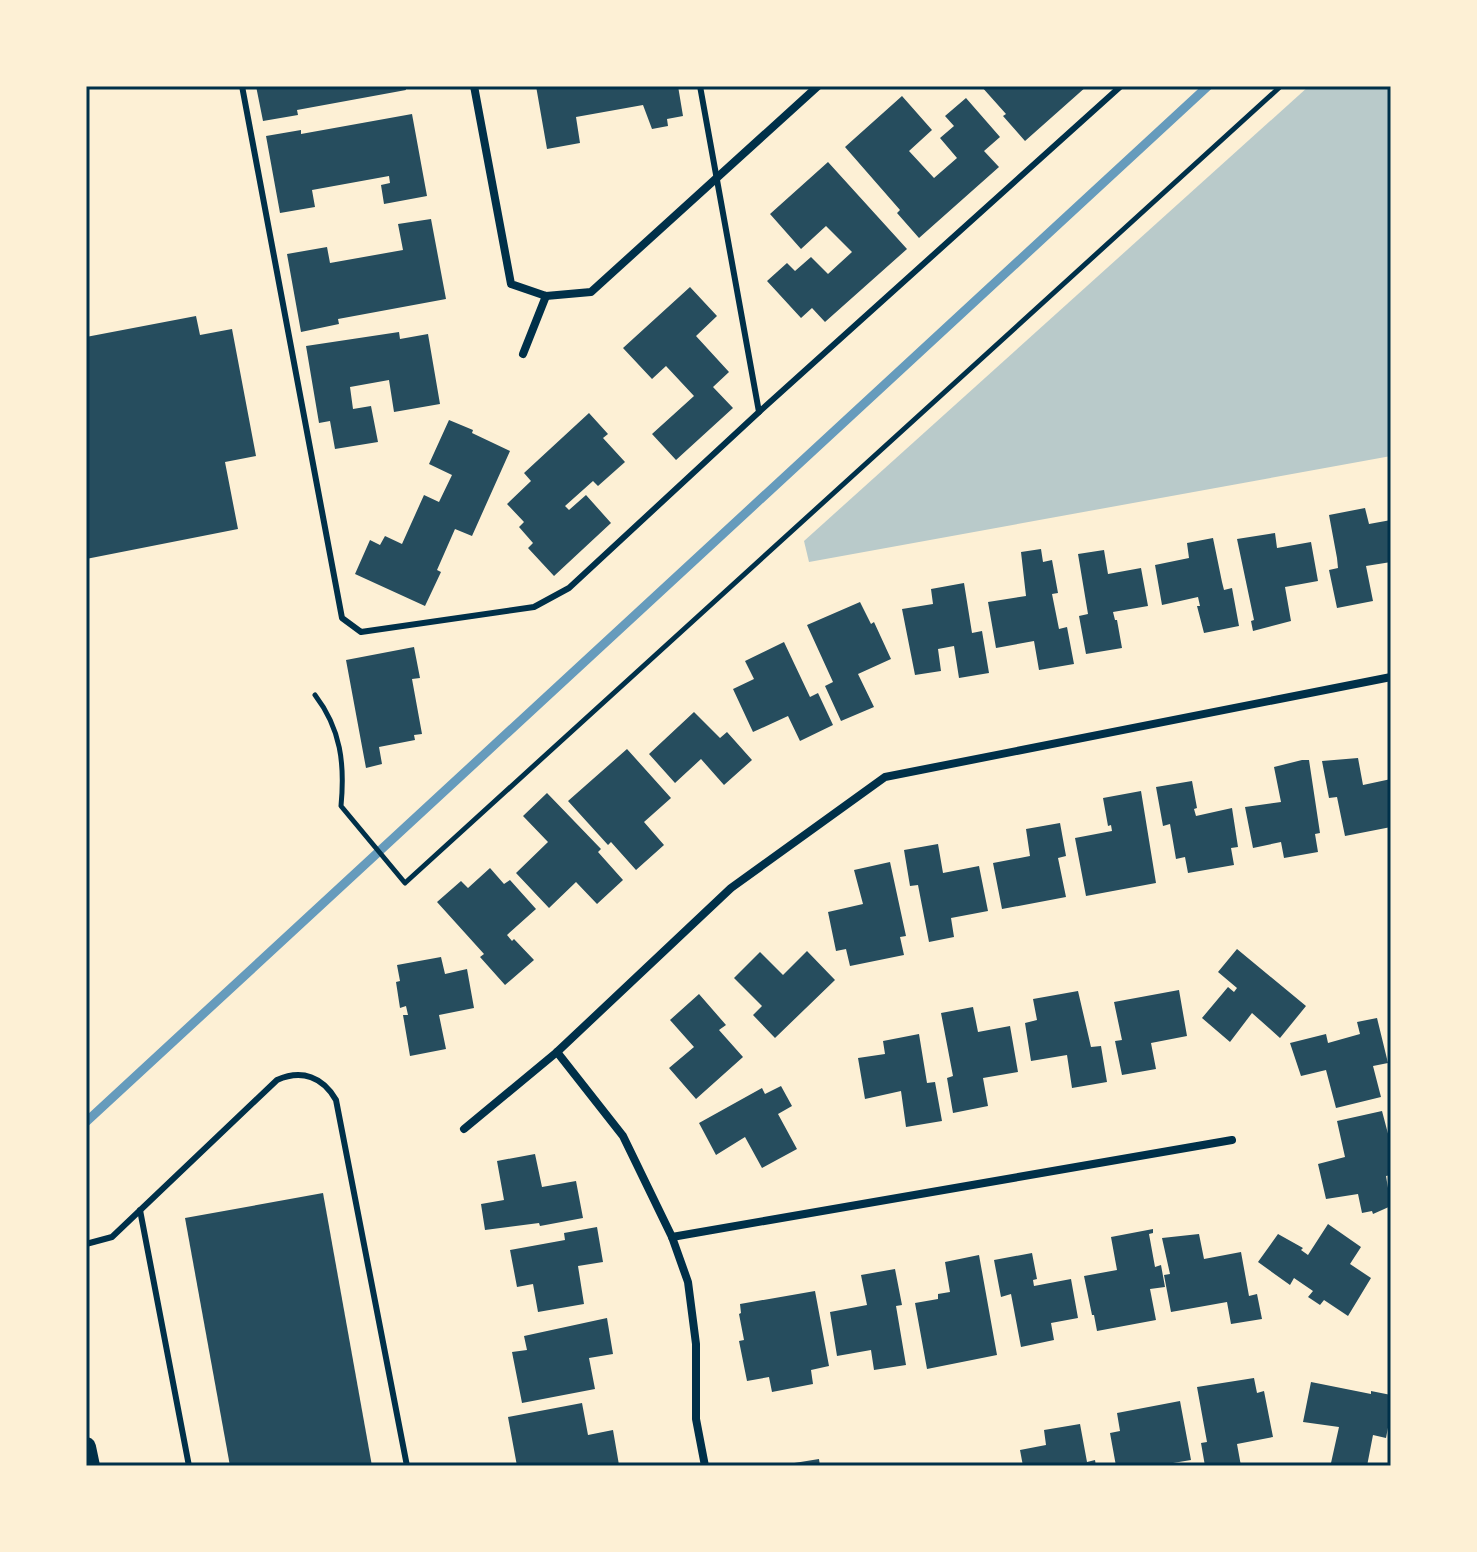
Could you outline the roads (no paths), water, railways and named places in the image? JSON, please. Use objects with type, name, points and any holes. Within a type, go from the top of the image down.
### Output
[{"type":"main road","points":[[86,1447],[90,1466]]},
{"type":"street","points":[[474,86],[511,284],[546,296],[591,292],[818,86]]},
{"type":"street","points":[[523,354],[546,296]]},
{"type":"street","points":[[464,1129],[557,1052],[731,888],[885,777],[1391,677]]},
{"type":"street","points":[[557,1052],[623,1136],[672,1237],[688,1282],[696,1344],[696,1419],[705,1466]]},
{"type":"street","points":[[672,1237],[1232,1140]]},
{"type":"lane","points":[[242,86],[342,618],[361,632],[534,607],[569,588],[1121,86]]},
{"type":"lane","points":[[700,86],[759,412]]},
{"type":"lane","points":[[86,1244],[112,1237],[277,1080],[304,1073],[329,1087],[336,1100],[407,1466]]},
{"type":"lane","points":[[140,1210],[189,1466]]},
{"type":"waterway","points":[[86,1122],[1208,86]]}]
